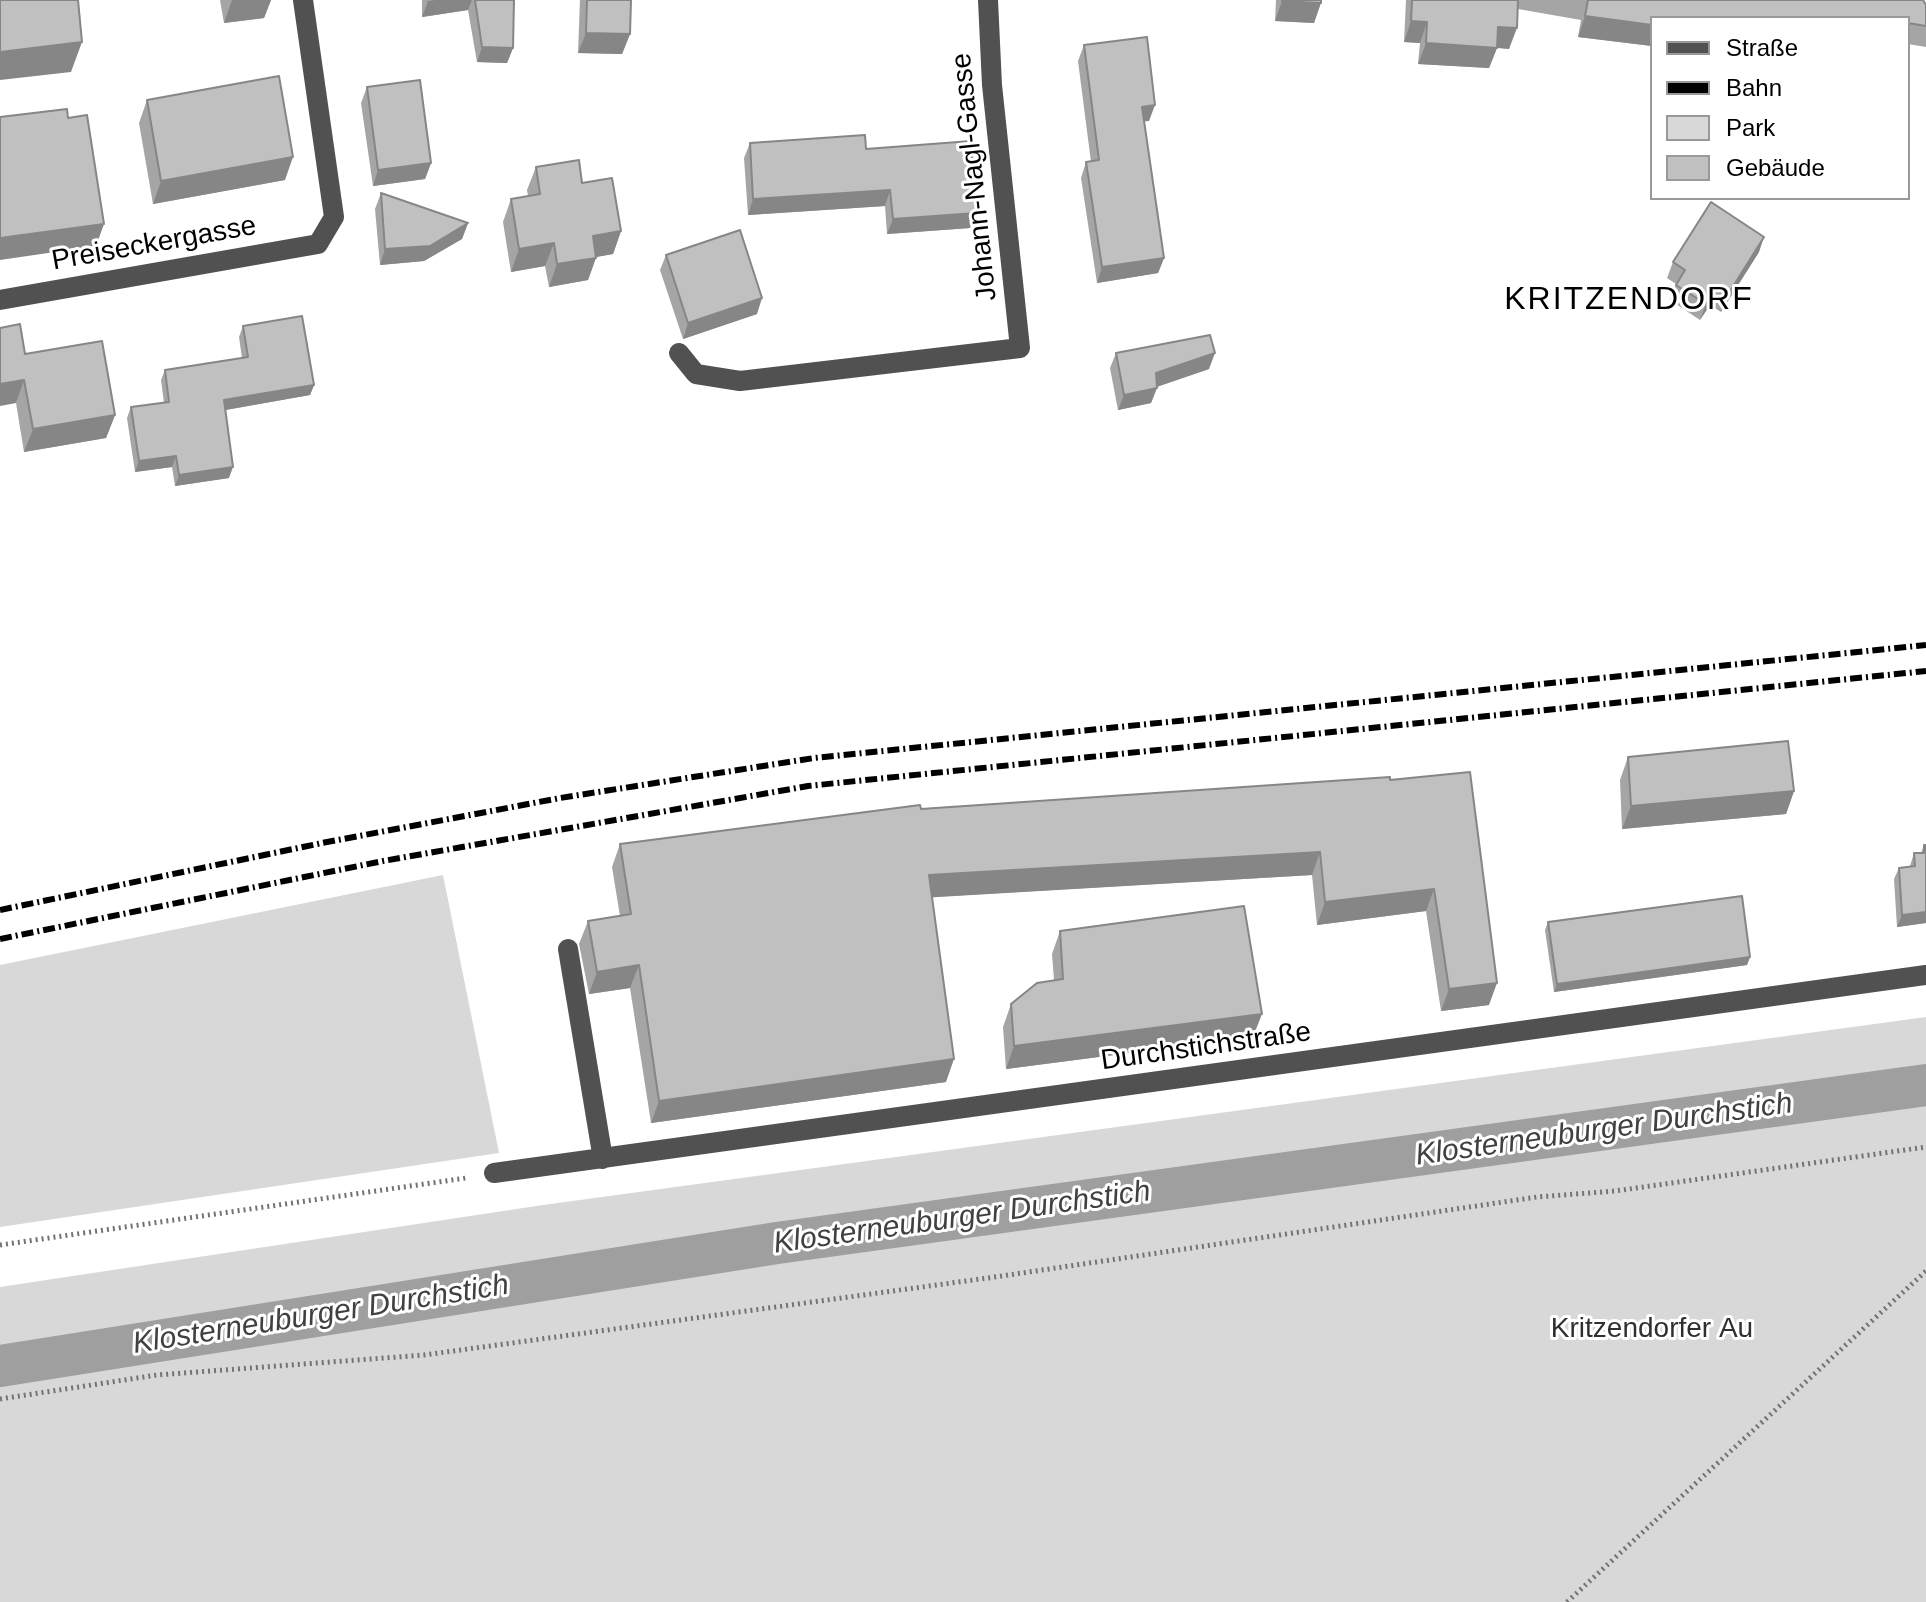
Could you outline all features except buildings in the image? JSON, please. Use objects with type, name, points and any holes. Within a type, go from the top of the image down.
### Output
[{"type":"street","name":"Preiseckergasse","points":[[0,300],[318,244],[334,217],[303,0]]},
{"type":"street","name":"Johann-Nagl-Gasse","points":[[679,353],[696,374],[740,381],[1020,348],[992,85],[988,0]]},
{"type":"street","points":[[568,949],[603,1159]]},
{"type":"street","name":"Durchstichstraße","points":[[494,1173],[1926,975]]},
{"type":"path","points":[[0,1399],[157,1375],[424,1355],[1004,1276],[1537,1197],[1615,1191],[1926,1147]]},
{"type":"path","points":[[0,1245],[494,1173]]},
{"type":"path","points":[[1567,1602],[1926,1271]]},
{"type":"green space","points":[[443,875],[499,1153],[0,1227],[0,965]]},
{"type":"green space","name":"Kritzendorfer Au","points":[[1926,1017],[1926,1602],[0,1602],[0,1287],[543,1205]]},
{"type":"waterway","name":"Klosterneuburger Durchstich","points":[[0,1366],[777,1243],[1926,1085]]},
{"type":"railway","points":[[0,910],[322,843],[560,798],[814,758],[1926,645]]},
{"type":"railway","points":[[0,939],[383,861],[808,786],[1926,671]]},
{"type":"district","name":"KRITZENDORF","points":[[1629,300]]}]
